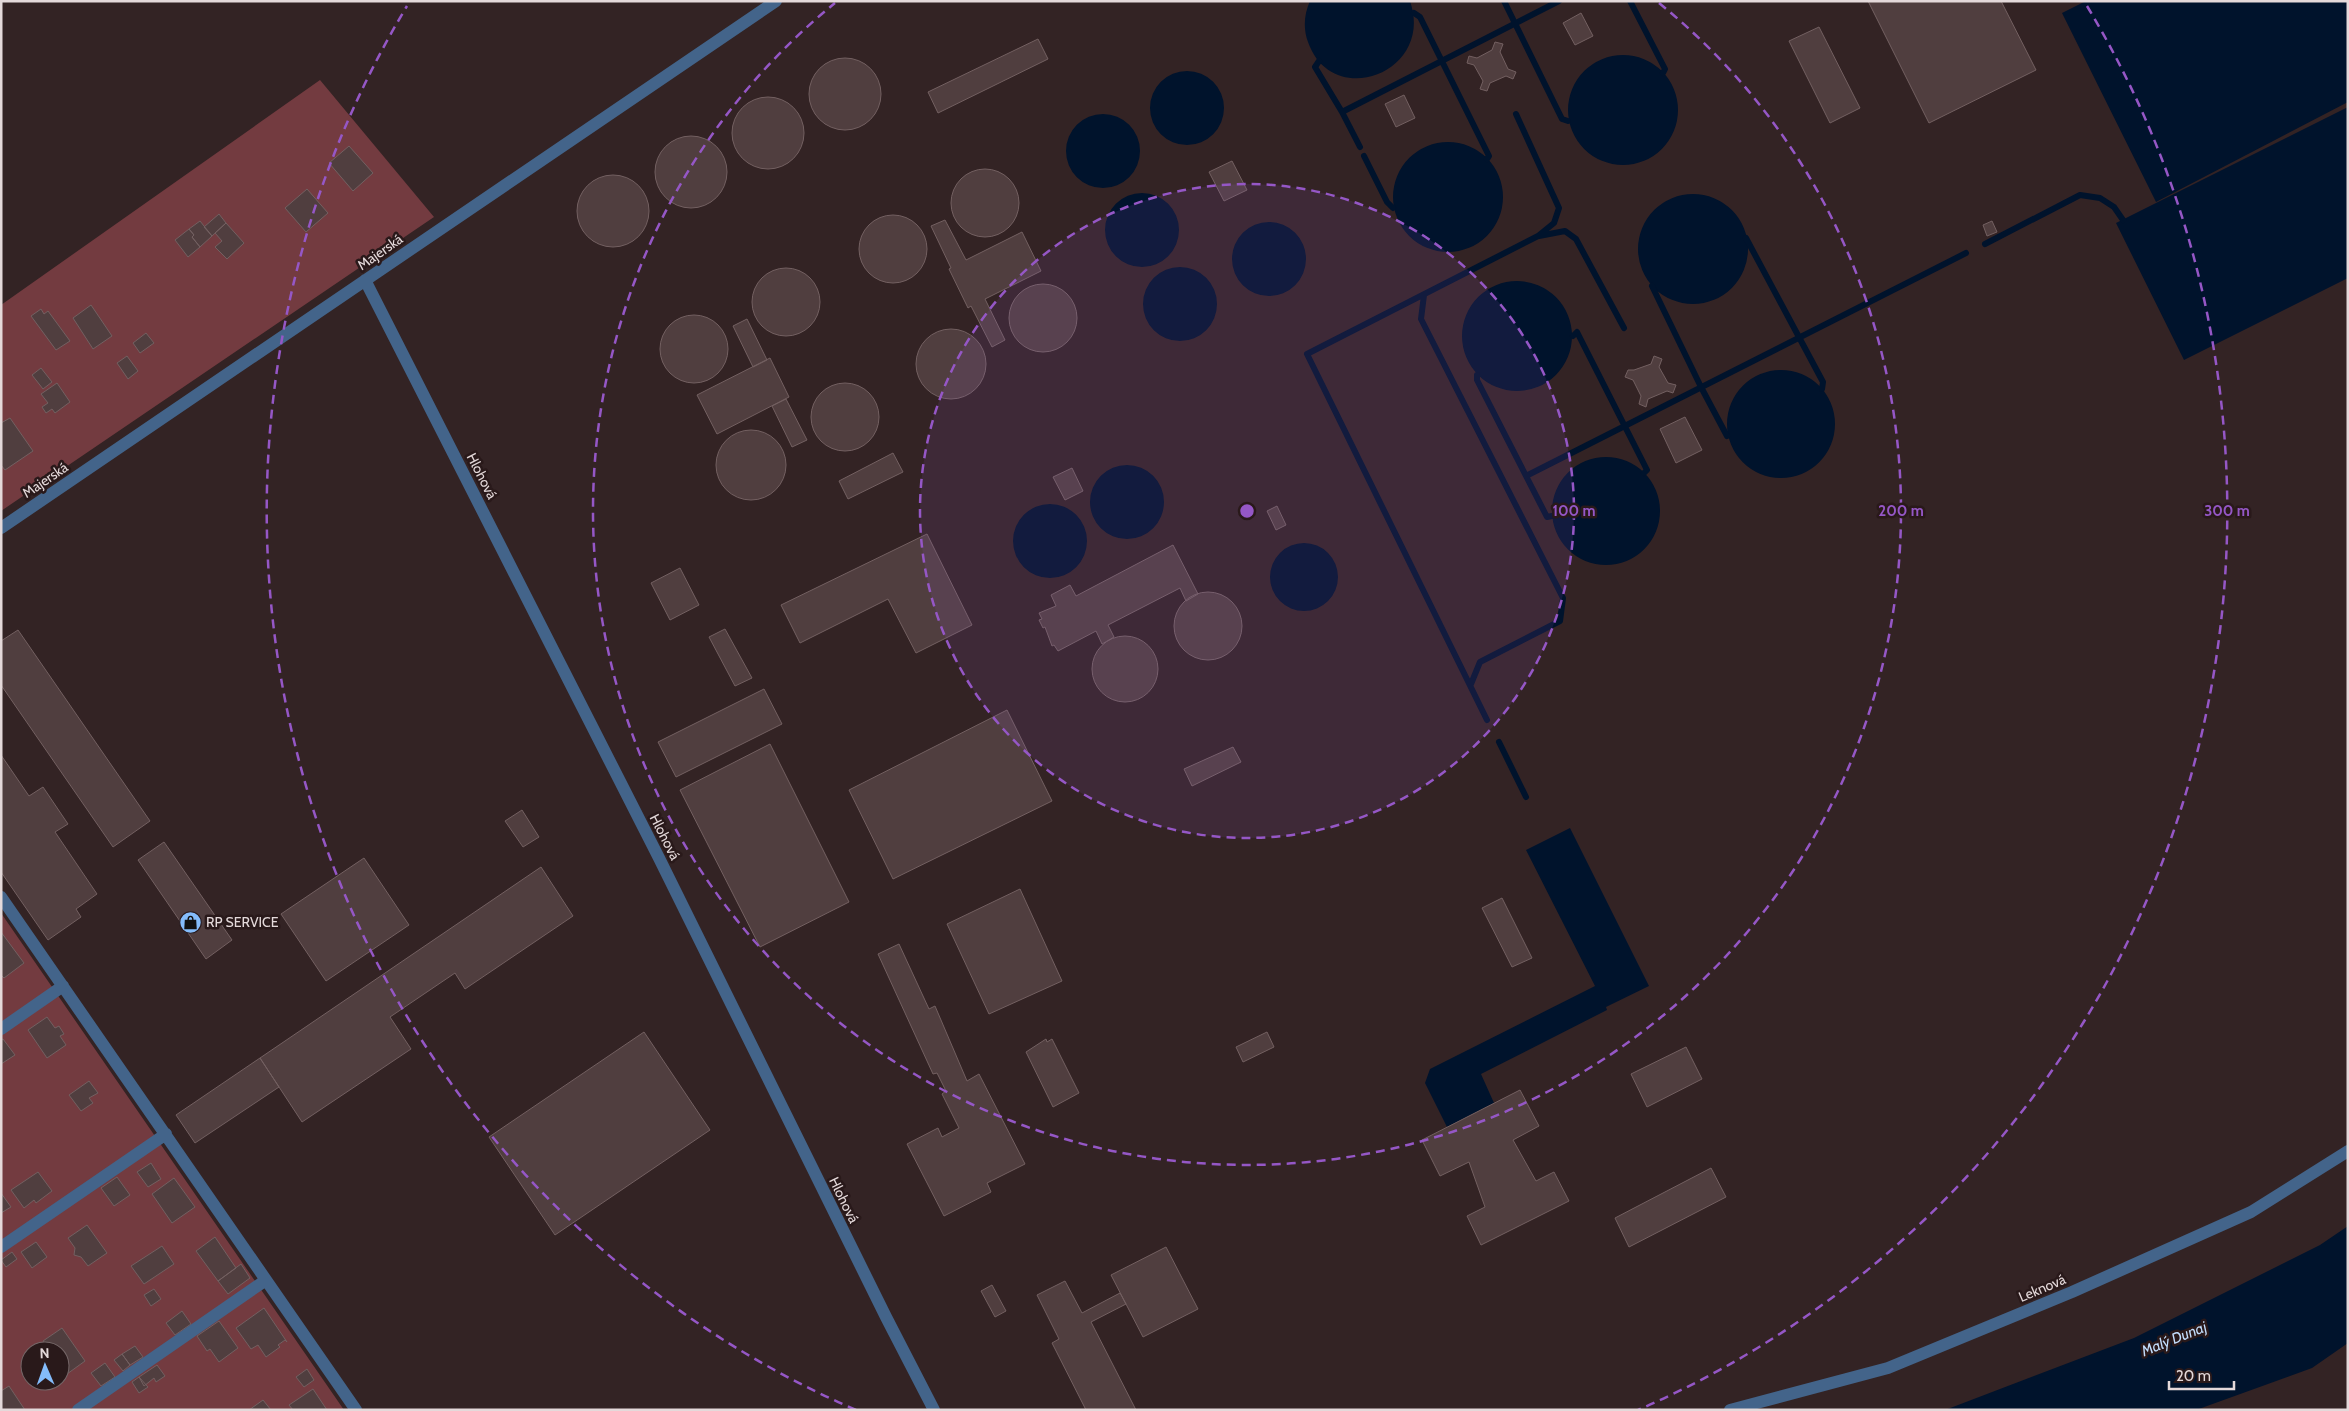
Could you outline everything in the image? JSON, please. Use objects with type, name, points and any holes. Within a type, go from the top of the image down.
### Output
[{"type":"street","name":"Majerská","points":[[1,528],[776,1]]},
{"type":"street","name":"Hlohová","points":[[365,280],[655,849],[886,1318],[934,1410]]},
{"type":"street","points":[[1,897],[356,1410]]},
{"type":"street","points":[[1,1030],[63,986]]},
{"type":"street","points":[[1,1246],[166,1134]]},
{"type":"street","name":"Leknová","points":[[1730,1410],[1888,1368],[2072,1292],[2251,1212],[2348,1151]]},
{"type":"street","points":[[78,1410],[266,1280]]},
{"type":"shaded area","points":[[320,80],[434,217],[1,511],[1,305]]},
{"type":"shaded area","points":[[1,913],[344,1410],[1,1410]]},
{"type":"water","points":[[1310,1],[1410,1],[1414,26],[1408,47],[1395,64],[1377,74],[1357,78],[1338,75],[1320,63],[1308,42],[1305,22],[1306,11]]},
{"type":"water","points":[[2086,1],[2348,1],[2348,102],[2156,202],[2062,13]]},
{"type":"water","points":[[1623,55],[1644,59],[1662,71],[1674,89],[1678,110],[1674,131],[1662,149],[1644,161],[1623,165],[1602,161],[1584,149],[1572,131],[1568,110],[1572,89],[1584,71],[1602,59]]},
{"type":"water","points":[[1187,71],[1201,74],[1213,82],[1221,94],[1224,108],[1221,122],[1213,134],[1201,142],[1187,145],[1173,142],[1161,134],[1153,122],[1150,108],[1153,94],[1161,82],[1173,74]]},
{"type":"water","points":[[2348,107],[2348,278],[2184,360],[2116,223]]},
{"type":"water","points":[[1103,114],[1117,117],[1129,125],[1137,137],[1140,151],[1137,165],[1129,177],[1117,185],[1103,188],[1089,185],[1077,177],[1069,165],[1066,151],[1069,137],[1077,125],[1089,117]]},
{"type":"water","points":[[1448,142],[1469,146],[1487,158],[1499,176],[1503,197],[1499,218],[1487,236],[1469,248],[1448,252],[1427,248],[1409,236],[1397,218],[1393,197],[1397,176],[1409,158],[1427,146]]},
{"type":"water","points":[[1142,193],[1156,196],[1168,204],[1176,216],[1179,230],[1176,244],[1168,256],[1156,264],[1142,267],[1128,264],[1116,256],[1108,244],[1105,230],[1108,216],[1116,204],[1128,196]]},
{"type":"water","points":[[1693,194],[1704,195],[1714,199],[1732,210],[1743,228],[1747,238],[1747,260],[1743,270],[1732,288],[1714,299],[1704,303],[1693,304],[1682,303],[1672,299],[1654,288],[1643,270],[1639,260],[1638,249],[1639,238],[1643,228],[1654,210],[1672,199],[1682,195]]},
{"type":"water","points":[[1269,222],[1283,225],[1295,233],[1303,245],[1306,259],[1303,273],[1295,285],[1283,293],[1269,296],[1255,293],[1243,285],[1235,273],[1232,259],[1235,245],[1243,233],[1255,225]]},
{"type":"water","points":[[1180,267],[1194,270],[1206,278],[1214,290],[1217,304],[1214,318],[1206,330],[1194,338],[1180,341],[1166,338],[1154,330],[1146,318],[1143,304],[1146,290],[1154,278],[1166,270]]},
{"type":"water","points":[[1517,281],[1538,285],[1556,297],[1568,315],[1572,336],[1568,357],[1556,375],[1538,387],[1517,391],[1496,387],[1478,375],[1466,357],[1462,336],[1466,315],[1478,297],[1496,285]]},
{"type":"water","points":[[1781,370],[1802,374],[1819,386],[1831,403],[1835,424],[1831,445],[1819,462],[1802,474],[1781,478],[1760,474],[1743,462],[1731,445],[1727,424],[1731,403],[1743,386],[1760,374]]},
{"type":"water","points":[[1606,457],[1627,461],[1644,473],[1656,490],[1660,511],[1656,532],[1644,549],[1627,561],[1606,565],[1585,561],[1568,549],[1556,532],[1552,511],[1556,490],[1568,473],[1585,461]]},
{"type":"water","points":[[1127,465],[1141,468],[1153,476],[1161,488],[1164,502],[1161,516],[1153,528],[1141,536],[1127,539],[1113,536],[1101,528],[1093,516],[1090,502],[1093,488],[1101,476],[1113,468]]},
{"type":"water","points":[[1050,504],[1064,507],[1076,515],[1084,527],[1087,541],[1084,555],[1076,567],[1064,575],[1050,578],[1036,575],[1024,567],[1016,555],[1013,541],[1016,527],[1024,515],[1036,507]]},
{"type":"water","points":[[1304,543],[1317,546],[1328,553],[1335,564],[1338,577],[1335,590],[1328,601],[1317,608],[1304,611],[1291,608],[1280,601],[1273,590],[1270,577],[1273,564],[1280,553],[1291,546]]},
{"type":"water","points":[[1570,828],[1649,986],[1606,1007],[1607,1010],[1481,1074],[1494,1103],[1447,1127],[1425,1083],[1430,1069],[1595,986],[1526,850]]},
{"type":"water","name":"Malý Dunaj","points":[[2348,1226],[2348,1343],[2312,1368],[2196,1410],[1945,1410],[2134,1338],[2320,1245]]},
{"type":"building","points":[[1868,1],[2001,1],[2036,70],[1929,123]]},
{"type":"building","points":[[1581,13],[1593,36],[1575,45],[1563,23]]},
{"type":"building","points":[[1819,27],[1860,108],[1830,123],[1789,41]]},
{"type":"building","points":[[1038,39],[1048,59],[938,113],[928,92]]},
{"type":"building","points":[[1495,42],[1503,44],[1500,52],[1508,69],[1516,72],[1513,79],[1506,76],[1490,83],[1487,91],[1480,89],[1483,81],[1474,65],[1467,63],[1469,56],[1477,58],[1492,50]]},
{"type":"building","points":[[845,58],[865,64],[875,74],[881,94],[875,114],[865,124],[845,130],[825,124],[815,114],[809,94],[815,74],[825,64]]},
{"type":"building","points":[[1404,95],[1415,118],[1396,127],[1385,104]]},
{"type":"building","points":[[768,97],[788,103],[798,113],[804,133],[798,153],[788,163],[768,169],[748,163],[738,153],[732,133],[738,113],[748,103]]},
{"type":"building","points":[[691,136],[711,142],[721,152],[727,172],[721,192],[711,202],[691,208],[671,202],[661,192],[655,172],[661,152],[671,142]]},
{"type":"building","points":[[349,146],[373,173],[353,191],[329,163]]},
{"type":"building","points":[[1232,161],[1247,190],[1224,201],[1209,172]]},
{"type":"building","points":[[978,169],[992,169],[1004,174],[1014,184],[1019,196],[1019,210],[1014,222],[1004,232],[992,237],[978,237],[966,232],[956,222],[951,210],[951,196],[956,184],[966,174]]},
{"type":"building","points":[[613,175],[633,181],[643,191],[649,211],[643,231],[633,241],[613,247],[593,241],[583,231],[577,211],[583,191],[593,181]]},
{"type":"building","points":[[307,189],[328,213],[306,232],[285,208]]},
{"type":"building","points":[[219,214],[226,223],[212,236],[204,227]]},
{"type":"building","points":[[886,215],[900,215],[912,220],[922,230],[927,242],[927,256],[922,268],[912,278],[900,283],[886,283],[874,278],[864,268],[859,256],[859,242],[864,230],[874,220]]},
{"type":"building","points":[[945,220],[966,260],[1022,232],[1041,271],[985,299],[1005,340],[992,347],[971,306],[968,308],[931,226]]},
{"type":"building","points":[[200,221],[212,236],[200,247],[192,237],[194,235],[189,229]]},
{"type":"building","points":[[1992,221],[1997,232],[1987,236],[1983,225]]},
{"type":"building","points":[[226,223],[244,243],[227,259],[215,247],[222,241],[215,233]]},
{"type":"building","points":[[189,229],[194,235],[192,237],[200,247],[188,257],[175,240]]},
{"type":"building","points":[[779,268],[793,268],[805,273],[815,283],[820,295],[820,309],[815,321],[805,331],[793,336],[779,336],[767,331],[757,321],[752,309],[752,295],[757,283],[767,273]]},
{"type":"building","points":[[1036,284],[1050,284],[1062,289],[1072,299],[1077,311],[1077,325],[1072,337],[1062,347],[1050,352],[1036,352],[1024,347],[1014,337],[1009,325],[1009,311],[1014,299],[1024,289]]},
{"type":"building","points":[[91,305],[112,336],[93,349],[73,318]]},
{"type":"building","points":[[41,309],[44,314],[48,311],[70,341],[56,350],[31,316]]},
{"type":"building","points":[[687,315],[701,315],[713,320],[723,330],[728,342],[728,356],[723,368],[713,378],[701,383],[687,383],[675,378],[665,368],[660,356],[660,342],[665,330],[675,320]]},
{"type":"building","points":[[747,319],[767,360],[753,367],[733,326]]},
{"type":"building","points":[[951,329],[970,335],[980,345],[986,364],[980,383],[970,393],[951,399],[932,393],[922,383],[916,364],[922,345],[932,335]]},
{"type":"building","points":[[146,333],[154,343],[140,353],[133,343]]},
{"type":"building","points":[[127,356],[138,371],[128,379],[117,363]]},
{"type":"building","points":[[1654,356],[1662,359],[1659,367],[1668,383],[1676,385],[1673,393],[1667,391],[1648,399],[1646,407],[1639,404],[1641,396],[1633,380],[1625,377],[1628,370],[1634,370],[1651,364]]},
{"type":"building","points":[[770,358],[789,397],[717,434],[697,395]]},
{"type":"building","points":[[41,368],[52,382],[43,389],[32,375]]},
{"type":"building","points":[[57,383],[70,402],[55,413],[52,409],[46,413],[42,407],[48,403],[41,394]]},
{"type":"building","points":[[838,383],[852,383],[864,388],[874,398],[879,410],[879,424],[874,436],[864,446],[852,451],[838,451],[826,446],[816,436],[811,424],[811,410],[816,398],[826,388]]},
{"type":"building","points":[[786,399],[807,440],[792,447],[772,406]]},
{"type":"building","points":[[1685,417],[1702,450],[1676,463],[1660,429]]},
{"type":"building","points":[[10,418],[33,451],[5,470],[1,465],[1,423]]},
{"type":"building","points":[[751,430],[770,436],[780,446],[786,465],[780,484],[770,494],[751,500],[732,494],[722,484],[716,465],[722,446],[732,436]]},
{"type":"building","points":[[893,453],[903,472],[848,499],[839,481]]},
{"type":"building","points":[[1072,468],[1083,491],[1065,500],[1053,477]]},
{"type":"building","points":[[1277,506],[1286,525],[1276,530],[1267,511]]},
{"type":"building","points":[[927,534],[972,625],[916,653],[888,599],[800,643],[781,605]]},
{"type":"building","points":[[1173,545],[1198,594],[1186,601],[1180,588],[1108,625],[1114,637],[1102,644],[1096,631],[1058,651],[1054,645],[1052,646],[1045,627],[1043,628],[1039,620],[1042,619],[1039,613],[1056,606],[1051,595],[1070,585],[1076,596]]},
{"type":"building","points":[[680,568],[699,605],[670,620],[651,583]]},
{"type":"building","points":[[1208,592],[1221,595],[1232,602],[1239,613],[1242,626],[1239,639],[1232,650],[1221,657],[1208,660],[1195,657],[1184,650],[1177,639],[1174,626],[1177,613],[1184,602],[1195,595]]},
{"type":"building","points":[[725,629],[752,678],[735,686],[709,637]]},
{"type":"building","points":[[18,630],[150,821],[113,847],[1,685],[1,641]]},
{"type":"building","points":[[1119,636],[1131,636],[1143,641],[1153,651],[1158,663],[1156,682],[1143,697],[1131,702],[1119,702],[1107,697],[1097,687],[1092,675],[1092,663],[1097,651],[1107,641]]},
{"type":"building","points":[[764,689],[782,724],[676,777],[658,742]]},
{"type":"building","points":[[1007,710],[1052,801],[893,879],[849,790]]},
{"type":"building","points":[[770,744],[849,902],[760,947],[680,790]]},
{"type":"building","points":[[1233,747],[1241,762],[1192,786],[1184,769]]},
{"type":"building","points":[[1,755],[29,796],[43,787],[68,824],[55,832],[97,894],[76,909],[81,917],[48,940],[1,872]]},
{"type":"building","points":[[522,810],[539,837],[523,847],[505,821]]},
{"type":"building","points":[[164,842],[232,940],[206,959],[138,860]]},
{"type":"building","points":[[364,858],[409,925],[326,981],[281,914]]},
{"type":"building","points":[[541,867],[573,916],[465,989],[455,973],[390,1017],[411,1049],[302,1122],[260,1058]]},
{"type":"building","points":[[1020,889],[1062,981],[989,1014],[947,924]]},
{"type":"building","points":[[1502,898],[1532,958],[1512,967],[1482,908]]},
{"type":"building","points":[[1,932],[24,963],[4,978],[1,975]]},
{"type":"building","points":[[899,944],[929,1009],[935,1006],[967,1081],[979,1074],[1025,1164],[987,1183],[991,1192],[944,1216],[907,1144],[938,1128],[942,1137],[959,1128],[942,1094],[946,1091],[937,1073],[933,1074],[878,954]]},
{"type":"building","points":[[47,1017],[55,1028],[59,1026],[64,1034],[60,1036],[66,1045],[47,1058],[28,1030]]},
{"type":"building","points":[[644,1032],[710,1130],[555,1235],[489,1137]]},
{"type":"building","points":[[1267,1032],[1274,1047],[1243,1062],[1236,1047]]},
{"type":"building","points":[[3,1039],[15,1055],[1,1064],[1,1040]]},
{"type":"building","points":[[1046,1039],[1047,1042],[1052,1039],[1079,1093],[1053,1107],[1026,1052]]},
{"type":"building","points":[[1686,1047],[1702,1079],[1647,1107],[1631,1074]]},
{"type":"building","points":[[260,1058],[279,1087],[195,1143],[176,1115]]},
{"type":"building","points":[[89,1081],[98,1093],[89,1098],[93,1103],[81,1111],[69,1095]]},
{"type":"building","points":[[1520,1090],[1539,1126],[1513,1140],[1536,1181],[1554,1172],[1569,1201],[1481,1245],[1467,1216],[1485,1207],[1469,1162],[1440,1176],[1422,1140]]},
{"type":"building","points":[[151,1163],[161,1179],[148,1187],[137,1172]]},
{"type":"building","points":[[1711,1168],[1726,1197],[1629,1247],[1615,1218]]},
{"type":"building","points":[[38,1172],[52,1191],[36,1203],[34,1200],[24,1208],[11,1190]]},
{"type":"building","points":[[117,1177],[130,1195],[114,1206],[101,1188]]},
{"type":"building","points":[[174,1178],[195,1207],[172,1223],[152,1194]]},
{"type":"building","points":[[1,1193],[11,1207],[1,1213]]},
{"type":"building","points":[[87,1225],[107,1253],[88,1266],[81,1257],[74,1255],[75,1248],[68,1238]]},
{"type":"building","points":[[215,1237],[236,1268],[218,1281],[196,1251]]},
{"type":"building","points":[[36,1242],[47,1257],[32,1268],[21,1252]]},
{"type":"building","points":[[162,1246],[174,1264],[144,1284],[131,1266]]},
{"type":"building","points":[[1166,1247],[1198,1309],[1143,1337],[1111,1275]]},
{"type":"building","points":[[12,1252],[17,1259],[6,1267],[1,1260]]},
{"type":"building","points":[[241,1264],[250,1278],[228,1294],[218,1281]]},
{"type":"building","points":[[1065,1281],[1082,1313],[1120,1293],[1126,1304],[1091,1322],[1136,1410],[1086,1410],[1052,1343],[1059,1339],[1037,1295]]},
{"type":"building","points":[[992,1285],[1006,1311],[995,1317],[981,1291]]},
{"type":"building","points":[[154,1289],[161,1299],[151,1306],[144,1295]]},
{"type":"building","points":[[264,1308],[287,1342],[285,1340],[278,1345],[280,1347],[266,1357],[258,1345],[251,1349],[236,1328]]},
{"type":"building","points":[[182,1311],[191,1324],[175,1335],[166,1323]]},
{"type":"building","points":[[219,1321],[238,1348],[219,1362],[210,1349],[207,1351],[197,1336]]},
{"type":"building","points":[[62,1328],[85,1361],[70,1372],[70,1341],[43,1341]]},
{"type":"building","points":[[135,1346],[143,1357],[130,1365],[122,1354]]},
{"type":"building","points":[[122,1354],[130,1365],[123,1371],[114,1360]]},
{"type":"building","points":[[105,1363],[115,1377],[101,1386],[91,1373]]},
{"type":"building","points":[[157,1365],[165,1376],[156,1382],[154,1378],[144,1386],[139,1377]]},
{"type":"building","points":[[307,1369],[314,1380],[304,1387],[296,1377]]},
{"type":"building","points":[[139,1377],[148,1387],[139,1393],[132,1382]]},
{"type":"building","points":[[9,1386],[25,1410],[1,1410],[1,1391]]},
{"type":"building","points":[[313,1389],[327,1410],[293,1410],[289,1405]]},
{"type":"building","points":[[263,1400],[271,1410],[249,1410]]},
{"type":"waterway","points":[[1504,1],[1562,119],[1568,121]]},
{"type":"waterway","points":[[1342,112],[1559,1]]},
{"type":"waterway","points":[[1630,1],[1665,69],[1663,73]]},
{"type":"waterway","points":[[1414,13],[1420,17],[1489,156],[1487,159]]},
{"type":"waterway","points":[[1319,61],[1315,67],[1360,147]]},
{"type":"waterway","points":[[1487,720],[1307,354],[1538,236],[1554,223],[1559,208],[1516,114]]},
{"type":"waterway","points":[[1364,156],[1387,202],[1393,208]]},
{"type":"waterway","points":[[1985,244],[2080,195],[2100,198],[2114,207],[2123,220]]},
{"type":"waterway","points":[[1539,236],[1565,231],[1576,239],[1624,328]]},
{"type":"waterway","points":[[1746,238],[1823,382],[1822,389]]},
{"type":"waterway","points":[[1526,476],[1966,253]]},
{"type":"waterway","points":[[1652,286],[1727,436]]},
{"type":"waterway","points":[[1424,295],[1421,319],[1563,598],[1560,621],[1480,662],[1471,684]]},
{"type":"waterway","points":[[1573,336],[1577,332],[1647,470],[1644,473]]},
{"type":"waterway","points":[[1477,375],[1477,380],[1547,517],[1552,516]]},
{"type":"waterway","points":[[1499,742],[1526,797]]},
{"type":"place","name":"RP SERVICE","points":[[190,922]]}]
